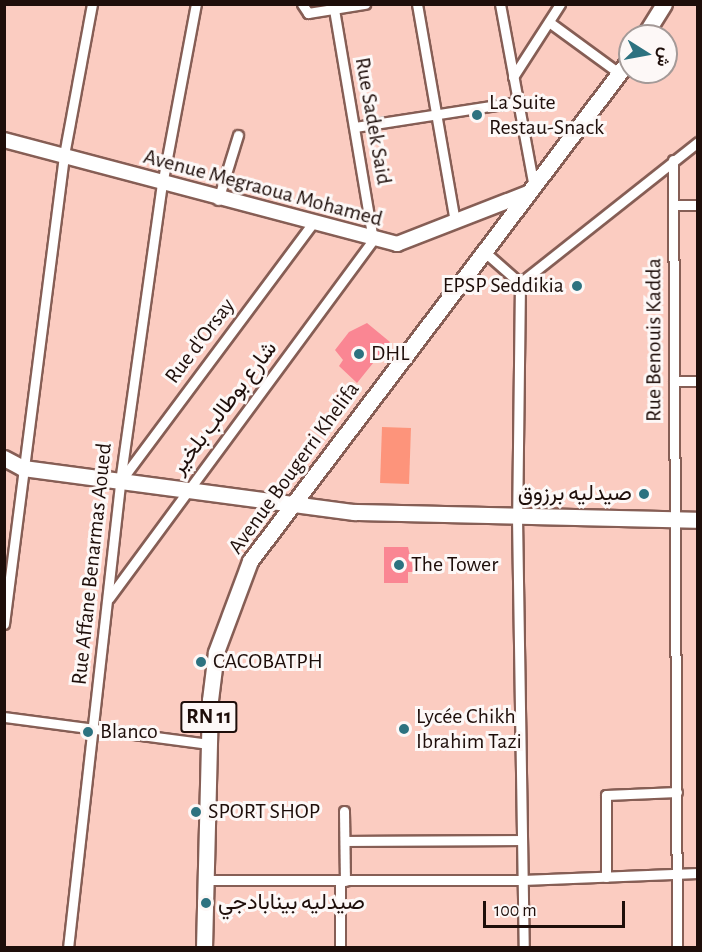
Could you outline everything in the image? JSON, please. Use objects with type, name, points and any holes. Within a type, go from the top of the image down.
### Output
[{"type":"main road","points":[[652,24],[664,4]]},
{"type":"main road","name":"Avenue Bougerri Khelifa","points":[[204,948],[203,880],[208,744],[216,652],[230,606],[250,561],[289,506],[487,254],[618,77]]},
{"type":"main road","points":[[4,458],[23,468],[289,506],[518,517],[698,520]]},
{"type":"street","points":[[4,624],[64,155],[92,4]]},
{"type":"street","name":"Rue Affane Benarmas Aoued","points":[[68,948],[120,482],[162,185],[196,4]]},
{"type":"street","points":[[303,8],[334,9],[365,4]]},
{"type":"street","points":[[417,4],[455,222]]},
{"type":"street","points":[[500,4],[517,102],[537,186]]},
{"type":"street","points":[[513,77],[560,4]]},
{"type":"street","name":"Rue Sadek Said","points":[[334,9],[373,240]]},
{"type":"street","points":[[549,22],[618,73]]},
{"type":"street","points":[[355,127],[517,102]]},
{"type":"street","points":[[218,200],[238,135]]},
{"type":"street","name":"Avenue Megraoua Mohamed","points":[[4,140],[218,200],[396,244],[523,197],[537,186]]},
{"type":"street","points":[[520,282],[698,142]]},
{"type":"street","name":"Rue Benouis Kadda","points":[[673,160],[677,948]]},
{"type":"street","points":[[673,206],[698,206]]},
{"type":"street","name":"Rue d'Orsay","points":[[120,482],[312,224]]},
{"type":"street","name":"شارع بوطالب بلخير","points":[[107,600],[373,240]]},
{"type":"street","points":[[487,254],[520,282]]},
{"type":"street","points":[[520,282],[518,517],[524,948]]},
{"type":"street","points":[[674,381],[698,381]]},
{"type":"street","points":[[4,717],[208,744]]},
{"type":"street","points":[[606,877],[606,795],[677,792]]},
{"type":"street","points":[[340,948],[345,841],[344,811]]},
{"type":"street","points":[[345,841],[522,840]]},
{"type":"street","points":[[203,880],[522,880],[698,873]]},
{"type":"shaded area","points":[[382,427],[411,428],[409,484],[380,483]]},
{"type":"building","name":"DHL","points":[[367,323],[390,342],[357,383],[339,366],[343,360],[335,350],[349,332]]},
{"type":"building","name":"The Tower","points":[[384,547],[408,547],[414,572],[408,572],[408,583],[384,583]]},
{"type":"place","name":"La Suite Restau-Snack","points":[[477,115]]},
{"type":"place","name":"EPSP Seddikia","points":[[577,286]]},
{"type":"place","name":"DHL","points":[[359,354]]},
{"type":"place","name":"صيدليه برزوق","points":[[644,494]]},
{"type":"place","name":"The Tower","points":[[399,565]]},
{"type":"place","name":"CACOBATPH","points":[[201,662]]},
{"type":"place","name":"Lycée Chikh Ibrahim Tazi","points":[[404,729]]},
{"type":"place","name":"Blanco","points":[[88,732]]},
{"type":"place","name":"SPORT SHOP","points":[[196,812]]},
{"type":"place","name":"صيدليه بينابادجي","points":[[206,903]]}]
